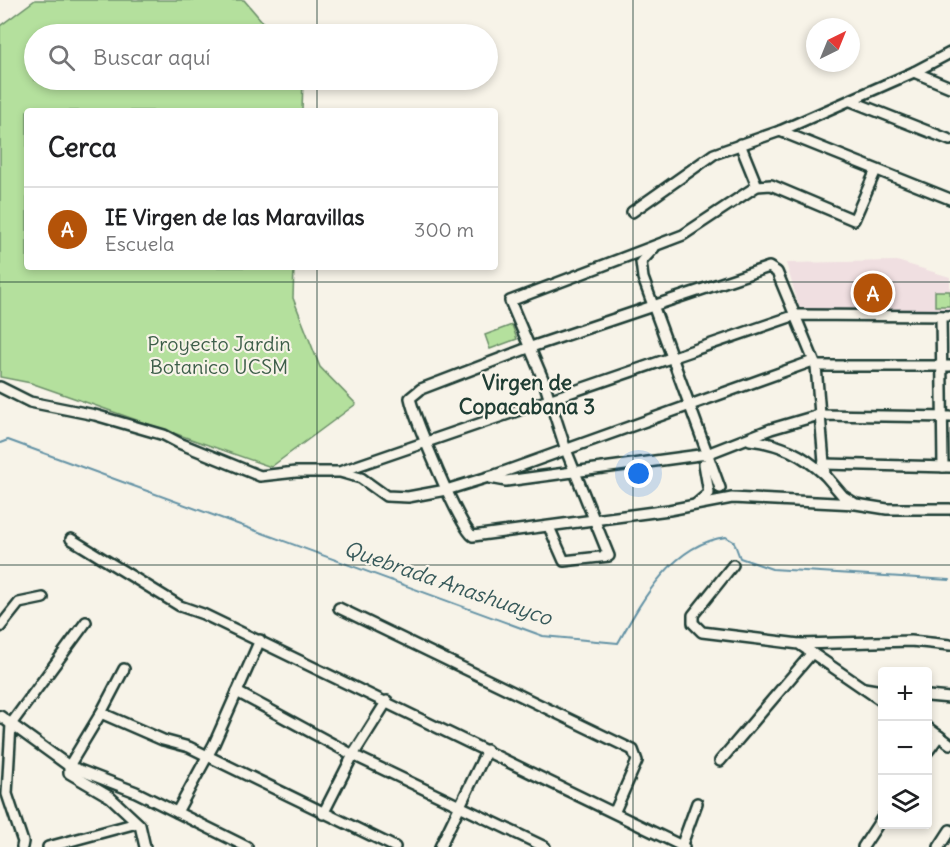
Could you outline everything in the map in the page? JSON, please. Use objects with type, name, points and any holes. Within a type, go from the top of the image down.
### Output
[{"type":"street","points":[[632,212],[714,154],[780,131],[851,101],[950,53]]},
{"type":"street","points":[[914,72],[950,87]]},
{"type":"street","points":[[851,101],[950,140]]},
{"type":"street","points":[[780,131],[950,199]]},
{"type":"street","points":[[740,144],[757,186]]},
{"type":"street","points":[[549,527],[564,561],[609,556],[510,301],[683,235],[757,186],[771,185],[854,220],[876,170]]},
{"type":"street","points":[[658,244],[641,262],[643,278],[689,405],[704,455],[709,479],[709,493],[695,506]]},
{"type":"street","points":[[825,475],[814,364],[777,272],[769,267],[528,348],[415,393],[410,398],[446,490],[465,530],[473,536],[594,521],[741,498],[856,504],[887,509],[950,509]]},
{"type":"street","points":[[340,472],[795,315],[945,316],[946,467],[823,464]]},
{"type":"street","points":[[0,387],[30,402],[95,415],[164,435],[178,443],[260,476],[296,471],[340,472],[361,478],[386,495],[394,497],[446,490],[488,478],[689,405],[814,364],[945,366]]},
{"type":"street","points":[[488,478],[506,481],[704,455],[748,440],[771,429],[819,415],[945,417]]},
{"type":"street","points":[[748,440],[767,442],[794,451],[825,475],[843,496],[856,504]]},
{"type":"street","points":[[704,455],[720,488]]},
{"type":"street","points":[[71,539],[180,606],[260,640],[387,700],[615,811],[682,847],[697,803]]},
{"type":"street","points":[[733,565],[693,615],[693,623],[702,632],[800,644],[911,641],[950,645]]},
{"type":"street","points":[[0,627],[19,603],[43,598]]},
{"type":"street","points":[[339,608],[633,750],[637,761],[615,811]]},
{"type":"street","points":[[22,847],[23,842],[7,794],[4,755],[11,724],[86,622]]},
{"type":"street","points":[[177,812],[188,789],[195,783],[260,640]]},
{"type":"street","points":[[800,644],[878,698]]},
{"type":"street","points":[[720,761],[812,653]]},
{"type":"street","points":[[124,669],[69,766],[69,772],[110,797],[142,828],[145,847]]},
{"type":"street","points":[[858,686],[878,690]]},
{"type":"street","points":[[237,692],[353,755],[545,847]]},
{"type":"street","points":[[932,696],[950,698]]},
{"type":"street","points":[[323,814],[353,755],[387,700]]},
{"type":"street","points":[[101,713],[207,755],[323,814],[395,847]]},
{"type":"street","points":[[0,716],[69,766],[136,792],[247,847]]},
{"type":"street","points":[[932,732],[950,744]]},
{"type":"street","points":[[932,745],[939,736]]},
{"type":"street","points":[[441,847],[487,750]]},
{"type":"street","points":[[48,847],[136,823]]},
{"type":"street","points":[[863,847],[878,824]]},
{"type":"street","points":[[939,847],[950,830]]},
{"type":"shaded area","points":[[897,261],[950,277],[950,310],[800,310],[786,263]]},
{"type":"green space","name":"Proyecto Jardin Botanico UCSM","points":[[35,0],[244,0],[264,24],[24,24],[24,90],[303,90],[302,108],[24,108],[24,270],[294,270],[293,298],[320,367],[356,404],[271,467],[31,383],[0,377],[0,26]]},
{"type":"green space","points":[[935,291],[950,291],[950,306],[935,306]]},
{"type":"green space","points":[[512,325],[517,339],[490,349],[485,335]]},
{"type":"waterway","name":"Quebrada Anashuayco","points":[[0,443],[8,440],[543,636],[618,643],[648,592],[674,562],[690,550],[726,537],[734,542],[740,558],[772,569],[950,580]]},
{"type":"place","name":"IE Virgen de las Maravillas","points":[[873,293]]},
{"type":"district","name":"Virgen de Copacabana 3","points":[[527,394]]}]
